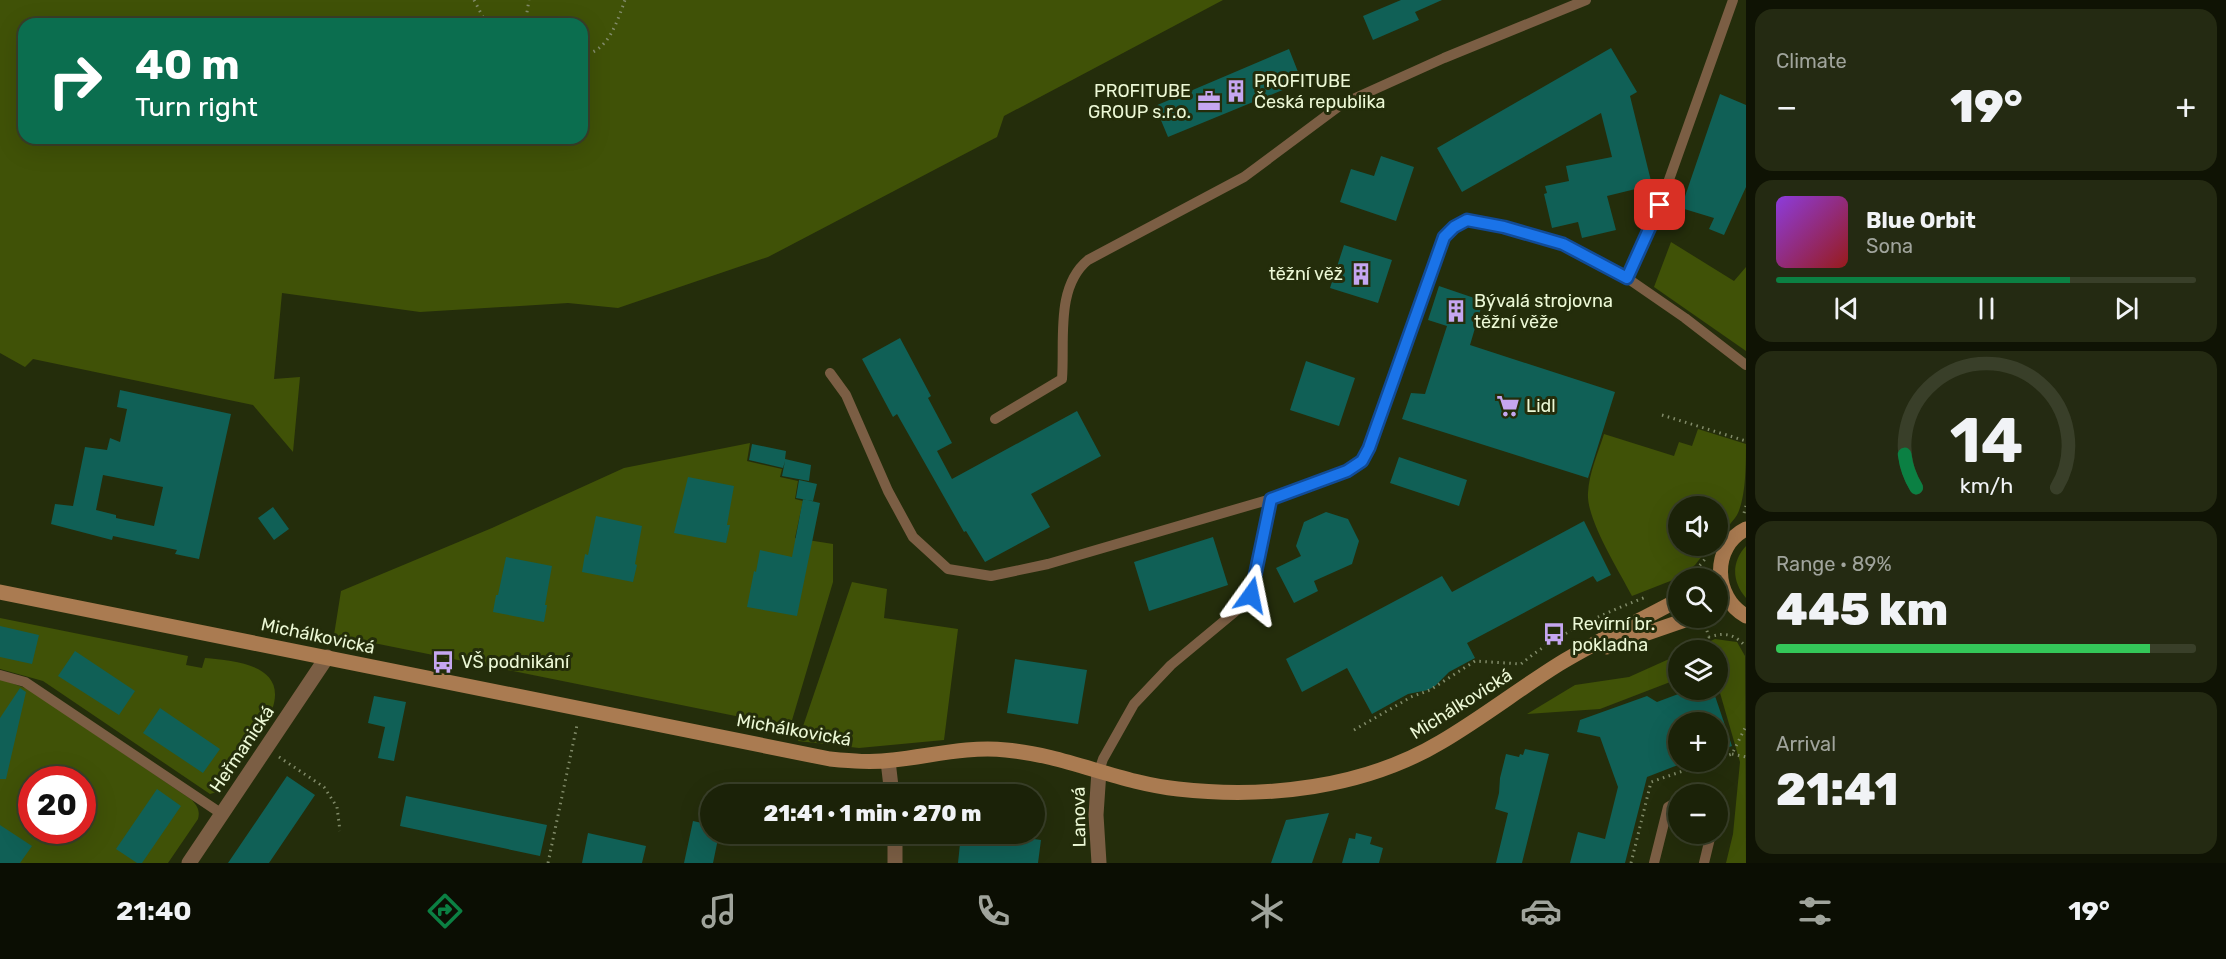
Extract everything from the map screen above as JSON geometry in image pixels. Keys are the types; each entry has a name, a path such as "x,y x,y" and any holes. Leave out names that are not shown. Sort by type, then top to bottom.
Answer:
{"street":[{"path":"1720,568 1724,552 1731,540 1746,529"},
{"name":"Michálkovická","path":"0,591 830,759 861,762 888,761 965,750 997,749 1045,757 1160,786 1204,790 1279,790 1336,782 1376,771 1426,750 1559,664 1668,605"},
{"path":"1728,598 1740,612"},
{"name":"Michálkovická","path":"1559,664 1668,626"},
{"name":"Heřmanická","path":"189,863 327,657"},
{"path":"888,761 891,784"},
{"name":"Lanová","path":"1099,771 1096,815 1100,863"},
{"path":"895,844 895,863"}],"lane":[{"path":"995,419 1062,379 1064,313 1068,289 1078,268 1088,260 1244,177 1342,104 1444,58 1586,0"},
{"path":"1627,278 1660,205 1733,0"},
{"path":"830,373 846,395 888,491 913,537 948,569 991,576 1048,564 1271,499 1332,478 1362,461 1369,448 1444,237 1454,227 1467,220 1504,227 1563,244 1627,278 1685,318 1746,365"},
{"path":"1099,771 1103,759 1134,704 1171,665 1236,611 1251,595 1271,499"},
{"path":"0,675 25,682 222,814"},
{"path":"1654,863 1668,807"},
{"path":"1704,863 1709,844"}],"path":[{"path":"474,0 485,18"},
{"path":"526,18 529,0"},
{"path":"588,54 604,44 614,29 625,0"},
{"path":"1662,415 1746,441"},
{"path":"1698,568 1707,557"},
{"path":"1354,729 1411,697 1430,690 1475,662 1521,664 1542,646 1617,608"},
{"path":"1706,628 1709,637 1720,634 1731,635 1739,639 1746,647"},
{"path":"548,863 578,724"},
{"path":"1732,754 1746,726"},
{"path":"1728,755 1746,757"},
{"path":"278,756 324,787 337,807 340,831"}],"green space":[{"path":"0,0 1223,0 1004,116 997,137 768,257 618,308 568,303 420,312 282,293 274,379 300,377 293,452 253,405 33,359 25,367 0,353"},
{"path":"1671,242 1734,281 1746,267 1746,351 1654,287"},
{"path":"1698,429 1746,444 1745,481 1740,508 1728,526 1728,496 1668,496 1668,556 1702,556 1691,568 1668,568 1668,582 1632,596 1604,545 1589,504 1590,478 1604,434 1674,456 1679,442 1692,446"},
{"path":"750,443 747,461 782,469 780,477 798,481 795,499 803,501 795,538 833,544 833,582 790,727 334,635 341,591 492,528 624,468"},
{"path":"1746,546 1746,598 1738,585 1735,572 1738,559"},
{"path":"852,582 887,589 884,618 958,629 944,740 859,748 798,741"},
{"path":"0,618 188,656 186,665 202,668 205,658 231,661 256,668 273,683 275,695 272,710 217,792 210,794 43,681 0,669"},
{"path":"1728,641 1737,642 1745,656 1746,863 1726,863 1733,834 1740,762 1728,721 1728,712 1726,712 1722,700 1728,700"},
{"path":"1668,659 1668,683 1600,709 1527,714 1575,685 1629,677"},
{"path":"0,679 28,689 192,800 198,809 198,819 168,863 0,863"}],"building":[{"path":"1401,0 1442,0 1415,12 1419,20 1373,40 1363,16"},
{"path":"1611,48 1637,92 1630,96 1652,185 1607,196 1616,230 1582,238 1578,222 1552,228 1544,194 1547,193 1545,186 1569,181 1566,166 1612,157 1601,113 1462,192 1437,148"},
{"name":"PROFITUBE Česká republika","path":"1289,49 1302,82 1168,137 1155,106"},
{"path":"1720,94 1746,105 1746,187 1724,235 1709,229 1714,218 1681,208"},
{"path":"1381,156 1414,167 1396,221 1340,202 1351,169 1374,176"},
{"name":"těžní věž","path":"1344,245 1392,260 1378,303 1330,288"},
{"name":"Lidl","path":"1439,286 1483,301 1470,345 1615,392 1588,478 1402,419 1411,393 1425,394 1447,326 1428,320"},
{"path":"900,338 931,396 928,398 952,443 937,451 952,479 1077,411 1101,456 1031,494 1050,527 985,562 966,531 964,532 897,414 893,417 862,359"},
{"path":"1306,361 1355,378 1339,426 1290,410"},
{"path":"120,390 231,414 199,559 175,554 177,550 113,536 112,540 51,524 55,504 73,506 85,447 107,450 110,438 120,442 127,409 117,407","holes":["103,475 163,487 154,526 116,518 116,515 96,510"]},
{"path":"752,444 786,451 785,459 811,465 809,481 782,476 785,461 783,468 749,460"},
{"path":"1399,457 1467,480 1459,506 1390,483"},
{"path":"688,477 734,486 726,543 674,533"},
{"path":"799,480 817,484 813,501 796,498"},
{"path":"803,499 820,503 797,616 747,607 760,550 792,557"},
{"path":"273,507 289,529 274,540 258,518"},
{"path":"1326,512 1348,519 1359,541 1352,564 1314,581 1318,591 1294,603 1276,568 1301,556 1296,546 1304,522"},
{"path":"596,516 642,526 633,582 582,572"},
{"path":"1584,521 1611,575 1597,582 1593,576 1467,643 1475,658 1449,672 1435,686 1428,690 1408,694 1372,714 1347,668 1302,692 1286,659 1442,576 1452,592"},
{"path":"1213,537 1228,585 1149,611 1134,562"},
{"path":"506,557 552,566 544,622 493,612"},
{"path":"0,626 39,635 32,664 0,657"},
{"path":"75,651 135,691 119,715 58,676"},
{"path":"1015,659 1087,670 1078,724 1007,713"},
{"path":"20,688 26,692 6,779 0,779 0,718"},
{"path":"374,696 406,702 394,761 378,758 385,727 368,723"},
{"path":"1647,696 1657,702 1668,698 1668,700 1716,700 1720,712 1668,712 1668,769 1647,777 1625,863 1570,863 1578,832 1605,839 1618,787 1600,737 1577,732 1580,720"},
{"path":"160,708 220,749 203,773 143,733"},
{"path":"1728,734 1732,746 1728,747"},
{"path":"1525,749 1549,754 1522,863 1496,863 1508,813 1495,809 1506,754 1519,757 1520,754 1523,755"},
{"path":"287,776 315,795 269,863 228,863"},
{"path":"157,789 181,806 142,863 137,863 116,849"},
{"path":"406,796 547,825 540,856 400,826"},
{"path":"1329,813 1312,863 1271,863 1286,820"},
{"path":"693,821 700,823 700,844 717,844 713,863 684,863"},
{"path":"0,825 18,837 18,844 32,846 20,863 0,863"},
{"path":"588,833 646,846 642,863 582,863"},
{"path":"1356,833 1372,837 1370,844 1383,848 1379,863 1342,863 1349,838 1355,839"},
{"path":"960,844 1040,844 1038,863 958,863"}],"place":[{"name":"PROFITUBE Česká republika","path":"1236,91"},
{"name":"PROFITUBE GROUP s.r.o.","path":"1209,101"},
{"name":"těžní věž","path":"1361,274"},
{"name":"Bývalá strojovna těžní věže","path":"1456,311"},
{"name":"Lidl","path":"1508,406"},
{"name":"Revírní br. pokladna","path":"1554,634"},
{"name":"VŠ podnikání","path":"443,662"}],"route":[{"path":"1251,595 1271,499 1332,478 1362,461 1369,448 1444,237 1454,227 1467,220 1504,227 1563,244 1627,278 1660,205"}]}
